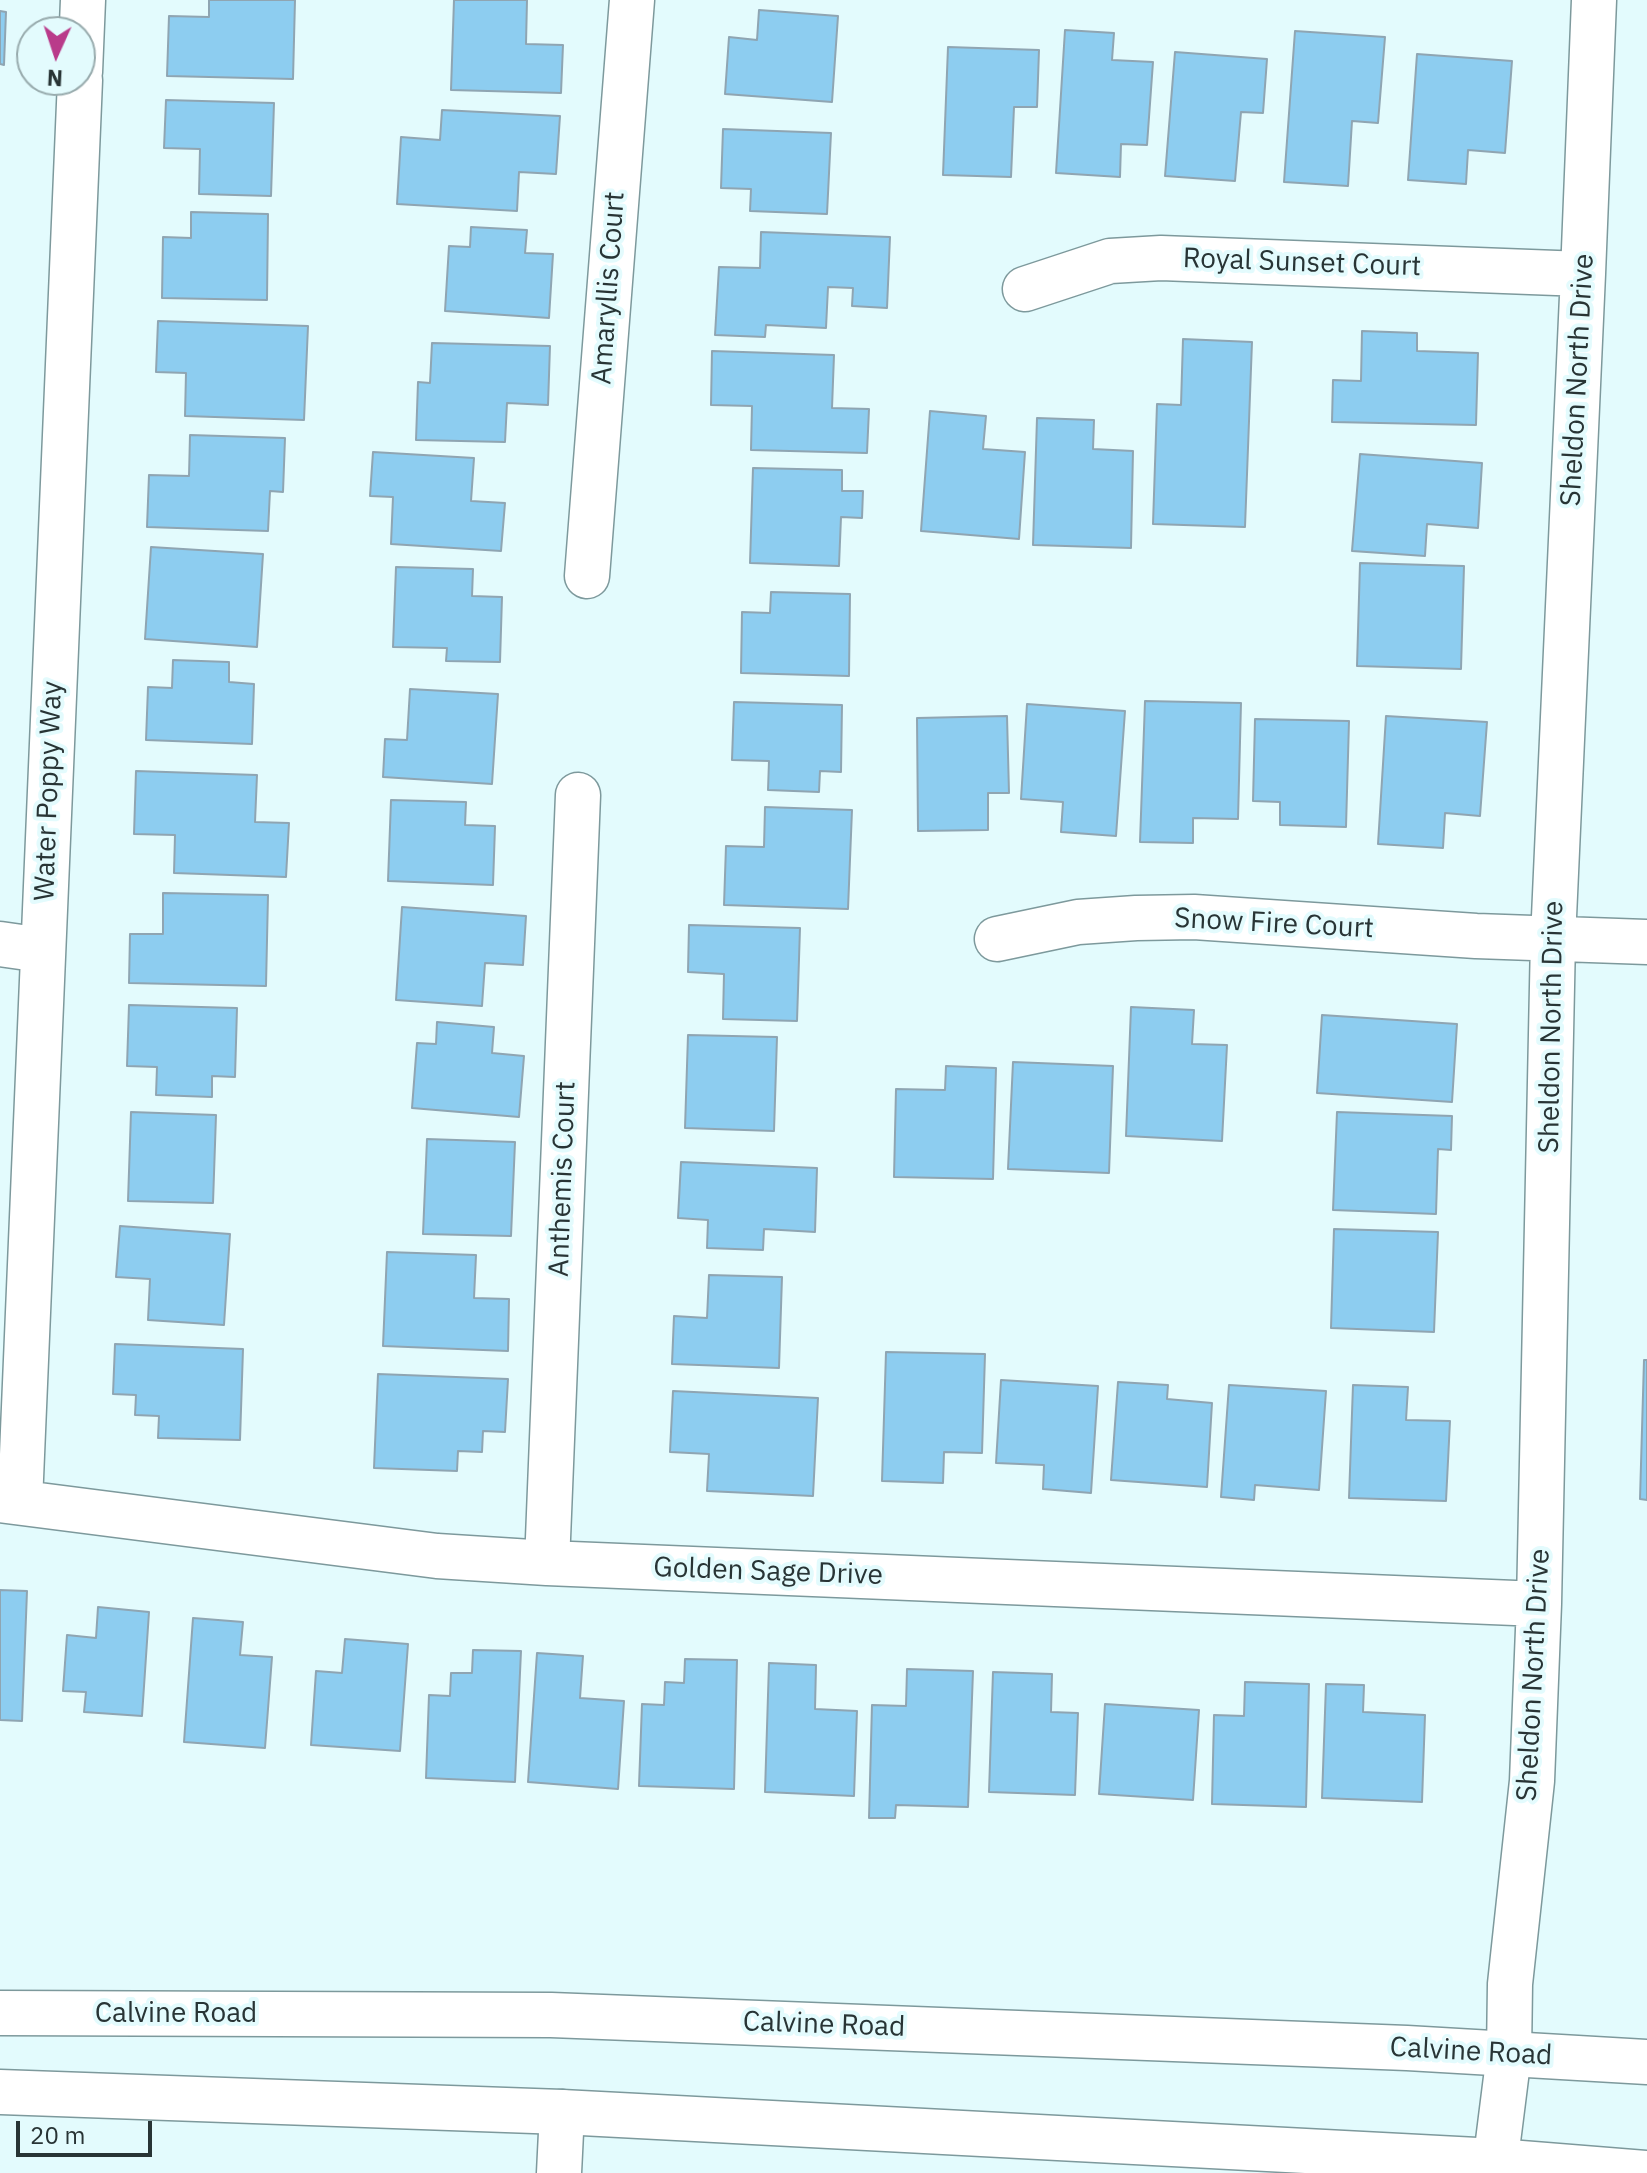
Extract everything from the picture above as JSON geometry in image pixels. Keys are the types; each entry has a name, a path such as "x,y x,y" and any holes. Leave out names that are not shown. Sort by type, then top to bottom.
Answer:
{"street":[{"name":"Amaryllis Court","path":"587,576 632,0"},
{"name":"Sheldon North Drive","path":"1495,2167 1509,2054 1510,1984 1532,1781 1539,1604 1553,939 1594,0"},
{"name":"Water Poppy Way","path":"10,1501 21,947 79,96"},
{"name":"Royal Sunset Court","path":"1025,289 1110,261 1161,258 1583,274"},
{"name":"Anthemis Court","path":"547,1563 578,795"},
{"name":"Snow Fire Court","path":"997,939 1078,922 1194,917 1647,942"},
{"name":"Golden Sage Drive","path":"10,1501 437,1556 1539,1604"},
{"name":"Calvine Road","path":"0,2013 551,2015 1647,2062"},
{"path":"0,2092 562,2112 1495,2167 1645,2173"},
{"path":"559,2173 562,2112"}],"building":[{"path":"209,0 295,0 293,79 167,76 169,16 209,17"},
{"path":"454,0 527,0 526,44 563,45 561,93 451,90"},
{"path":"759,10 838,16 832,102 725,94 729,37 757,40"},
{"path":"0,11 6,12 4,65 0,64"},
{"path":"1065,30 1114,33 1112,60 1153,62 1147,145 1121,144 1120,177 1056,173"},
{"path":"1295,31 1385,37 1378,123 1352,121 1348,186 1284,182"},
{"path":"948,47 1039,50 1037,107 1014,107 1011,177 943,175"},
{"path":"1175,52 1267,59 1263,113 1241,112 1235,181 1165,176"},
{"path":"1417,54 1512,61 1505,153 1468,150 1466,184 1408,180"},
{"path":"166,100 274,103 271,196 199,194 200,149 164,148"},
{"path":"442,110 560,116 556,174 519,172 517,211 397,204 401,137 440,140"},
{"path":"723,129 831,133 827,214 750,211 751,189 721,188"},
{"path":"191,212 268,214 267,300 162,298 163,237 191,238"},
{"path":"471,227 527,230 525,253 553,254 549,318 445,311 449,246 470,247"},
{"path":"761,232 890,237 887,308 852,306 853,288 828,287 826,328 766,325 765,337 715,335 719,267 760,268"},
{"path":"158,321 308,326 304,420 185,416 186,373 156,372"},
{"path":"1362,331 1417,333 1417,351 1478,353 1476,425 1332,422 1333,380 1361,381"},
{"path":"1183,339 1252,342 1245,527 1153,524 1157,404 1181,405"},
{"path":"432,343 550,346 548,405 507,403 505,442 416,440 418,382 430,383"},
{"path":"712,351 834,355 832,408 869,409 867,453 751,450 752,406 711,405"},
{"path":"930,411 986,416 983,449 1025,452 1019,539 921,531"},
{"path":"1037,418 1094,420 1093,449 1133,451 1131,548 1033,545"},
{"path":"190,435 285,438 283,492 270,491 268,531 147,527 149,475 189,476"},
{"path":"373,452 474,458 471,501 505,503 501,551 391,544 393,497 370,496"},
{"path":"1360,454 1482,463 1478,528 1427,524 1425,556 1352,551"},
{"path":"753,468 842,470 842,491 863,491 862,518 841,517 839,566 750,563"},
{"path":"151,547 263,554 257,647 145,639"},
{"path":"1360,563 1464,566 1461,669 1357,666"},
{"path":"396,567 473,569 472,596 502,597 500,662 446,661 447,648 393,647"},
{"path":"771,592 850,594 849,676 741,673 742,612 770,613"},
{"path":"173,660 229,662 229,682 254,684 252,744 146,740 148,687 172,688"},
{"path":"410,689 498,694 492,784 383,777 385,739 407,740"},
{"path":"1145,701 1241,703 1238,819 1193,818 1193,843 1140,842"},
{"path":"734,702 842,705 841,772 820,771 819,792 768,790 769,761 732,760"},
{"path":"1027,704 1125,711 1116,836 1061,832 1063,802 1021,799"},
{"path":"1007,716 1009,793 988,793 988,830 918,831 917,718"},
{"path":"1386,716 1487,722 1480,816 1445,813 1443,848 1378,844"},
{"path":"1255,719 1349,721 1346,827 1280,825 1280,802 1253,801"},
{"path":"136,771 257,775 255,822 289,823 286,877 174,873 175,835 134,834"},
{"path":"391,800 466,802 465,825 495,826 493,885 388,881"},
{"path":"765,807 852,810 848,909 724,905 726,846 764,847"},
{"path":"163,893 268,895 266,986 129,983 130,934 163,934"},
{"path":"402,907 526,916 523,965 485,963 482,1006 396,1000"},
{"path":"689,925 800,928 797,1021 723,1019 724,974 688,972"},
{"path":"129,1005 237,1008 235,1077 212,1076 212,1097 156,1095 157,1067 127,1066"},
{"path":"1131,1007 1194,1010 1192,1044 1227,1045 1222,1141 1126,1136"},
{"path":"1322,1015 1457,1024 1452,1102 1317,1093"},
{"path":"437,1022 494,1027 492,1053 524,1056 519,1117 412,1108 417,1043 436,1044"},
{"path":"688,1035 777,1037 774,1131 685,1128"},
{"path":"1013,1062 1113,1066 1109,1173 1008,1169"},
{"path":"946,1066 996,1068 993,1179 894,1177 896,1089 945,1090"},
{"path":"131,1112 216,1115 213,1203 128,1201"},
{"path":"1337,1112 1452,1116 1451,1150 1438,1149 1436,1214 1333,1210"},
{"path":"427,1139 515,1142 511,1236 423,1234"},
{"path":"681,1162 817,1168 815,1232 764,1229 763,1250 707,1248 708,1220 678,1218"},
{"path":"120,1226 230,1234 224,1325 148,1320 150,1279 116,1277"},
{"path":"1334,1229 1438,1232 1434,1332 1331,1328"},
{"path":"387,1252 476,1255 474,1298 509,1299 508,1351 383,1346"},
{"path":"709,1275 782,1277 779,1368 672,1364 674,1316 707,1318"},
{"path":"115,1344 243,1349 240,1440 158,1438 159,1416 135,1415 136,1395 113,1394"},
{"path":"886,1352 985,1354 982,1453 944,1452 943,1483 882,1481"},
{"path":"1644,1360 1647,1360 1647,1500 1640,1499"},
{"path":"378,1374 508,1379 505,1432 483,1431 482,1452 458,1451 457,1471 374,1468"},
{"path":"1001,1380 1098,1386 1091,1493 1043,1489 1044,1465 996,1463"},
{"path":"1118,1382 1168,1385 1167,1399 1212,1403 1207,1487 1111,1480"},
{"path":"1229,1385 1326,1391 1319,1490 1255,1485 1254,1500 1221,1497"},
{"path":"1353,1385 1408,1387 1406,1420 1450,1421 1446,1501 1349,1498"},
{"path":"673,1391 818,1398 813,1496 707,1491 709,1454 670,1452"},
{"path":"0,1590 27,1591 22,1721 0,1720"},
{"path":"98,1607 149,1612 142,1716 84,1712 86,1692 63,1691 67,1635 96,1638"},
{"path":"193,1618 243,1622 240,1655 272,1657 265,1748 184,1742"},
{"path":"345,1639 408,1644 400,1751 311,1745 316,1671 342,1673"},
{"path":"473,1650 521,1651 515,1782 426,1778 429,1695 450,1696 451,1673 472,1673"},
{"path":"537,1653 583,1656 580,1698 624,1701 618,1789 528,1782"},
{"path":"685,1659 737,1660 734,1789 639,1786 642,1704 664,1705 665,1682 684,1683"},
{"path":"769,1663 816,1665 815,1709 857,1711 854,1796 765,1792"},
{"path":"907,1669 973,1671 968,1807 896,1805 895,1818 869,1818 872,1705 906,1706"},
{"path":"993,1672 1052,1674 1051,1712 1078,1713 1075,1795 989,1792"},
{"path":"1245,1682 1309,1684 1306,1807 1212,1804 1214,1715 1244,1716"},
{"path":"1326,1684 1364,1685 1363,1712 1425,1715 1422,1802 1322,1798"},
{"path":"1105,1704 1199,1710 1193,1800 1099,1794"}]}
